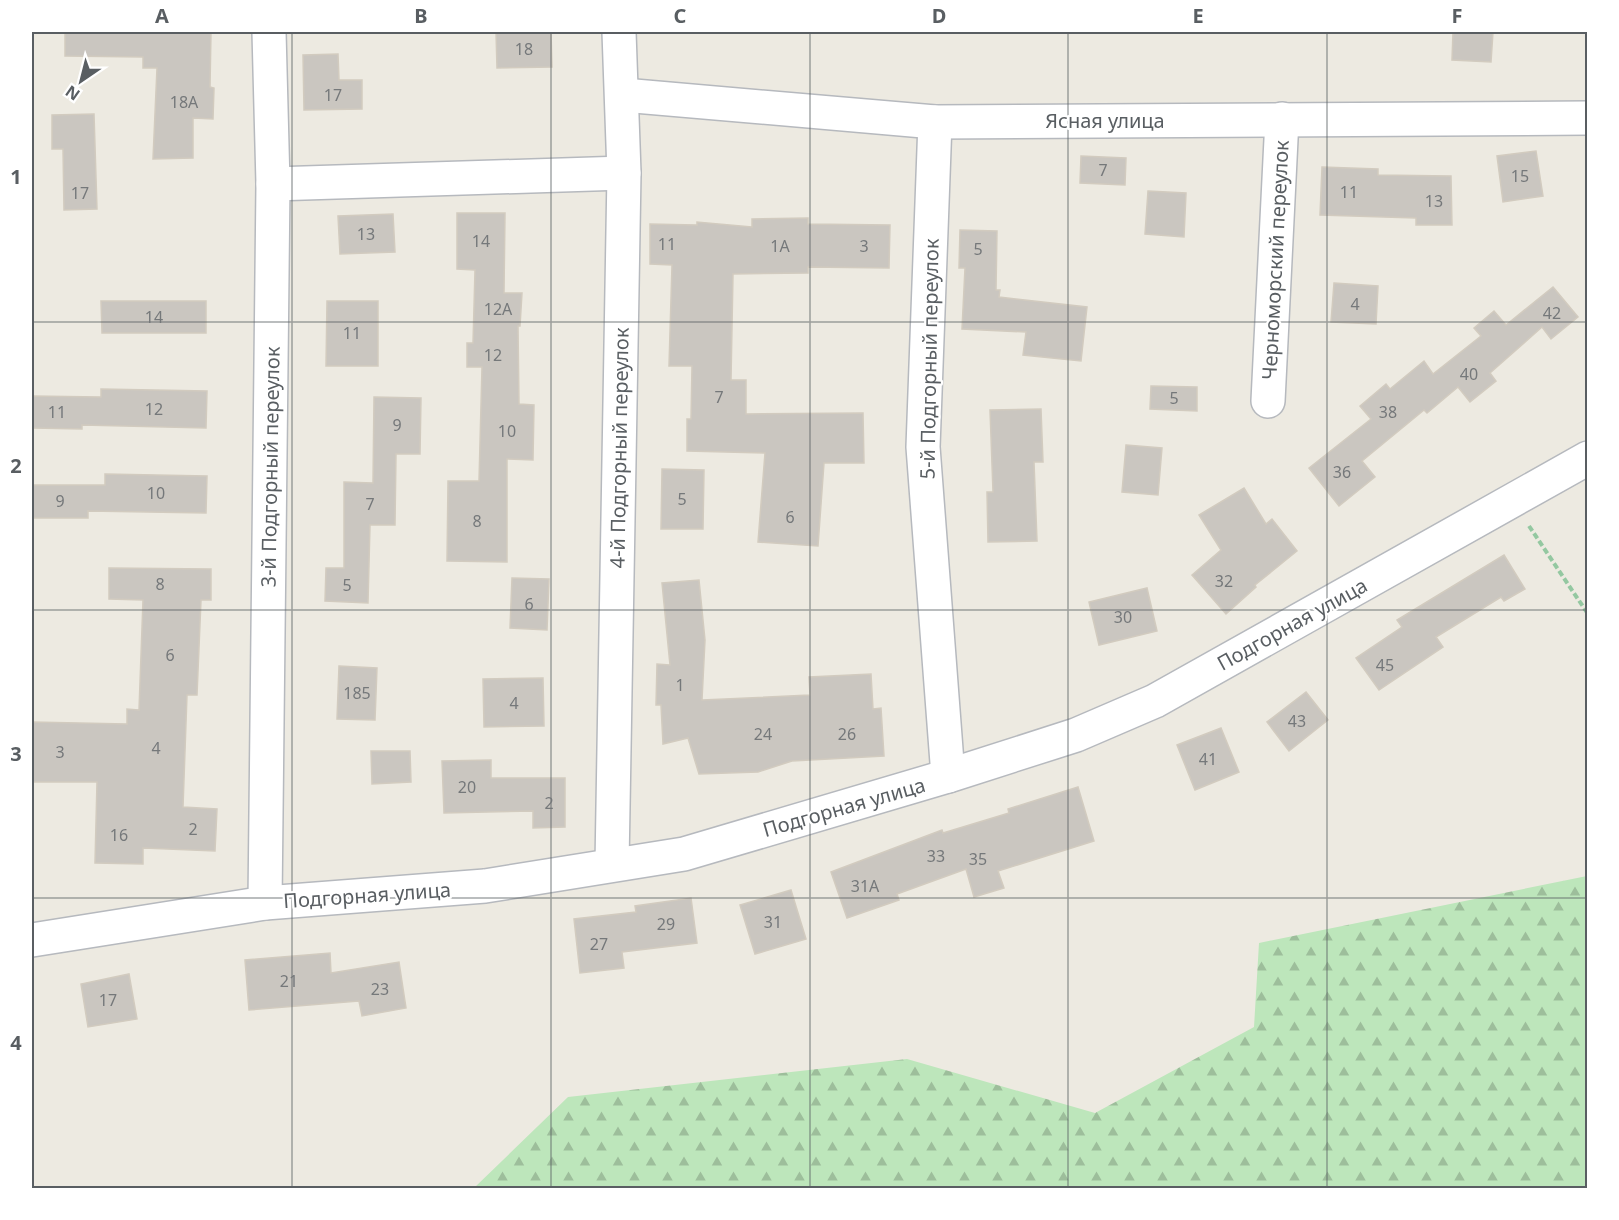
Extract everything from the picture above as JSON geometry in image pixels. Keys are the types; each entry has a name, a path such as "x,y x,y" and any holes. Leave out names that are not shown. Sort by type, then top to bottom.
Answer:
{"street":[{"name":"3-й Подгорный переулок","path":"265,903 273,184 269,32"},
{"name":"4-й Подгорный переулок","path":"612,864 624,173 619,32"},
{"name":"Ясная улица","path":"623,95 934,122 1587,117"},
{"name":"Черноморский переулок","path":"1268,401 1282,119"},
{"name":"5-й Подгорный переулок","path":"934,122 923,447 948,776"},
{"path":"273,184 624,173"},
{"name":"Подгорная улица","path":"32,940 265,903 485,886 684,854 948,776 1076,735 1155,701 1587,458"}],"path":[{"path":"1512,500 1587,614"}],"green space":[{"path":"1587,876 1587,1188 469,1188 475,1187 568,1097 907,1059 1095,1113 1254,1027 1259,943"}],"building":[{"path":"65,32 211,32 210,87 214,88 213,119 193,118 193,158 153,159 157,68 143,68 143,57 65,56"},
{"path":"496,32 551,32 552,67 497,68"},
{"path":"1453,32 1493,32 1491,62 1452,60"},
{"path":"338,54 339,80 362,80 362,109 304,110 303,55"},
{"path":"94,114 97,209 64,210 63,149 52,149 52,115"},
{"path":"1536,151 1543,196 1503,202 1497,156"},
{"path":"1081,156 1126,158 1125,185 1080,183"},
{"path":"1322,167 1378,169 1378,175 1451,176 1452,225 1416,225 1416,218 1320,215"},
{"path":"1148,191 1186,193 1184,237 1145,234"},
{"path":"457,213 505,213 504,293 522,293 520,326 518,326 519,404 534,405 533,460 507,459 507,562 447,561 448,481 479,481 482,367 467,367 467,343 473,343 475,270 457,269"},
{"path":"393,214 395,252 340,254 338,216"},
{"path":"808,218 808,224 890,225 889,268 808,267 808,273 733,274 731,380 746,380 746,414 863,413 864,463 824,463 818,546 758,542 765,453 687,451 687,419 691,419 692,366 669,366 672,265 650,264 650,224 697,225 697,222 752,227 752,219"},
{"path":"960,230 997,231 996,290 1000,290 999,297 1087,307 1081,361 1023,355 1026,332 962,329 965,268 959,268"},
{"path":"1334,283 1378,286 1376,324 1331,322"},
{"path":"1553,287 1578,317 1551,339 1542,327 1490,373 1496,381 1470,402 1458,387 1427,413 1424,410 1362,461 1375,477 1339,506 1309,468 1371,419 1360,406 1386,384 1390,389 1424,361 1433,374 1481,336 1474,328 1494,311 1506,325"},
{"path":"101,301 206,301 206,333 102,333"},
{"path":"327,301 378,301 378,366 326,366"},
{"path":"1151,386 1197,387 1197,411 1150,409"},
{"path":"101,389 207,391 206,428 82,425 82,429 32,428 32,396 101,397"},
{"path":"374,397 421,398 420,454 396,454 395,525 370,525 368,603 325,601 326,568 344,568 344,482 373,483"},
{"path":"1041,409 1043,462 1034,462 1037,541 988,542 987,492 993,492 990,410"},
{"path":"1126,445 1162,448 1158,495 1122,492"},
{"path":"662,469 704,470 703,529 661,529"},
{"path":"105,474 207,476 206,513 88,511 88,518 32,518 32,485 105,485"},
{"path":"1244,488 1266,524 1272,519 1297,551 1255,585 1256,587 1226,614 1192,575 1221,550 1199,515"},
{"path":"1504,555 1525,589 1504,601 1501,597 1436,637 1443,647 1379,690 1356,658 1402,627 1397,620"},
{"path":"109,568 211,569 211,600 201,600 197,695 187,695 183,807 217,809 215,851 143,848 143,864 95,863 97,782 32,782 32,722 127,724 127,709 139,710 143,600 109,599"},
{"path":"512,578 549,579 547,630 510,628"},
{"path":"699,580 705,640 702,700 810,695 809,677 871,674 873,709 881,708 884,756 792,761 758,772 699,774 688,738 663,744 661,705 656,705 657,664 670,665 662,583"},
{"path":"1147,588 1157,631 1099,645 1089,602"},
{"path":"339,666 377,668 375,720 337,719"},
{"path":"543,678 544,726 484,727 483,679"},
{"path":"1306,692 1328,720 1289,751 1267,722"},
{"path":"1221,728 1239,772 1195,790 1177,745"},
{"path":"371,751 410,751 411,782 372,784"},
{"path":"491,760 491,778 565,778 565,827 533,828 533,811 444,813 442,761"},
{"path":"1078,787 1094,841 998,871 1004,888 974,897 966,869 897,894 899,900 847,918 831,872 942,830 943,833 1009,813 1008,809"},
{"path":"791,890 806,939 755,954 740,905"},
{"path":"691,898 697,943 622,952 624,968 580,973 574,919 636,912 635,906"},
{"path":"330,953 331,973 399,962 406,1008 362,1016 359,1001 249,1010 245,960"},
{"path":"129,974 137,1019 88,1027 81,984"}]}
